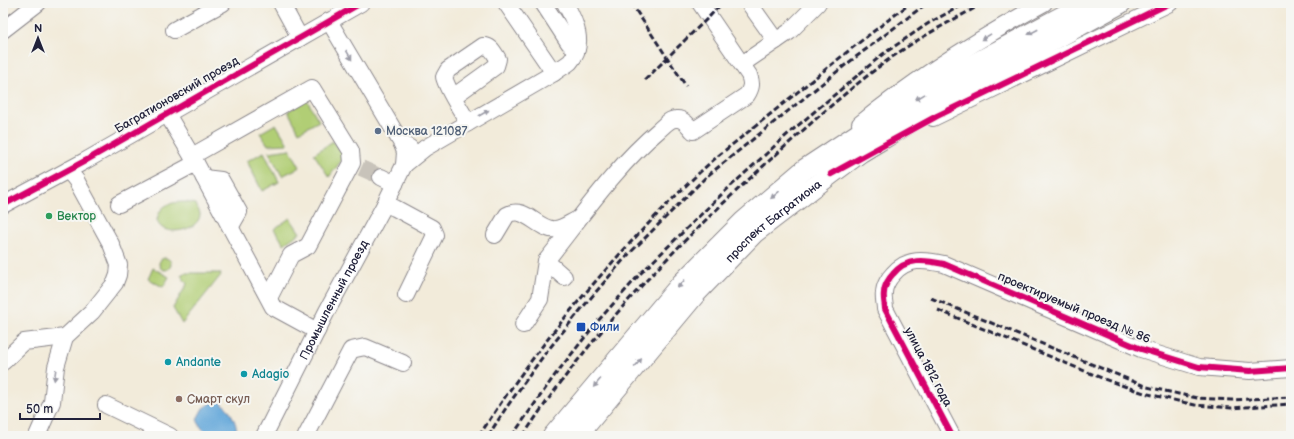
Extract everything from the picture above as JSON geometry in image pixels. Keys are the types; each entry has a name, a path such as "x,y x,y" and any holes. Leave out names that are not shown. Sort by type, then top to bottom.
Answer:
{"main road":[{"name":"проспект Багратиона","path":"577,436 697,292 754,233 861,152 980,80 1071,21 1087,3"},
{"name":"проспект Багратиона","path":"553,436 682,283 744,221 805,169 861,132 972,66 1071,21 1121,3"}],"street":[{"path":"3,30 38,3"},
{"path":"174,30 223,3"},
{"path":"281,3 300,38"},
{"name":"Багратионовский проезд","path":"3,205 68,170 361,3"},
{"path":"506,3 554,73"},
{"path":"543,3 569,43 577,49 578,42 576,24 565,3"},
{"path":"523,324 540,299 546,261 618,170 671,120 678,118 683,120 693,131 747,95 751,89 752,83 746,69 700,3"},
{"path":"749,3 776,41"},
{"path":"746,69 776,41 789,32 818,3"},
{"path":"805,169 879,109 941,65 1044,3"},
{"path":"831,174 937,116 1170,3"},
{"name":"Промышленный проезд","path":"329,21 402,144 405,152 404,165"},
{"name":"Промышленный проезд","path":"264,436 317,331 385,204 388,181 404,165 425,148 554,73 570,62 577,49"},
{"path":"119,204 312,88 351,151 356,165 308,246 291,255 269,298"},
{"path":"453,97 468,123"},
{"path":"167,114 194,159 273,307 317,331"},
{"path":"402,144 415,149 425,148"},
{"path":"37,436 52,402 56,368 65,337 92,312 115,283 118,275 119,265 111,244 76,180 68,170"},
{"path":"385,204 432,228 435,236 406,295"},
{"path":"495,235 507,214 511,212 518,212 549,229 555,230 581,217"},
{"name":"проектируемый проезд № 86","path":"886,309 884,292 889,278 898,267 909,262 926,260 944,264 1141,349 1199,367 1250,371 1291,368"},
{"path":"546,261 564,277"},
{"name":"улица 1812 года","path":"886,309 952,436"},
{"path":"3,362 24,342 65,337"},
{"path":"306,436 351,350 365,347 403,363"},
{"path":"106,405 170,436"}],"green space":[{"path":"307,100 319,121 299,132 288,111"},
{"path":"276,124 288,144 268,145 260,133"},
{"path":"333,141 345,156 329,177 314,154"},
{"path":"290,149 300,167 282,176 269,152"},
{"path":"264,152 279,182 262,191 247,161"},
{"path":"186,202 196,204 200,213 199,219 195,224 184,230 170,231 164,229 158,224 158,215 164,207 171,203"},
{"path":"290,218 300,233 284,244 274,229"},
{"path":"165,258 169,260 171,264 169,268 165,270 161,268 159,264 161,260"},
{"path":"153,268 169,277 163,287 148,279"},
{"path":"184,273 220,273 221,275 182,324 173,308 187,284 181,275"}],"water":[{"path":"216,400 224,405 232,415 236,426 236,436 213,435 204,430 200,425 197,419 203,408"}],"tunnel":[{"path":"361,168 381,177"}],"railway":[{"path":"631,3 686,86"},
{"path":"645,80 722,3"},
{"path":"479,436 503,400 554,331 609,266 668,203 724,151 911,3"},
{"path":"488,436 544,355 583,307 625,258 706,177 844,66 927,3"},
{"path":"512,436 555,375 597,322 641,273 722,194 789,133 883,54 929,23 966,3"},
{"path":"523,436 548,399 603,329 662,264 725,201 854,86 888,60 911,44 984,3"},
{"path":"931,298 1147,387 1197,398 1231,400 1291,397"},
{"path":"938,310 1104,379 1144,393 1195,405 1231,408 1291,404"}],"cycle path":[{"path":"3,205 85,161 361,3"},
{"path":"831,174 937,116 1170,3"},
{"path":"952,436 885,309 884,295 887,282 898,269 910,262 930,261 944,264 1141,349 1199,367 1250,371 1291,368"}],"place":[{"name":"Москва 121087","path":"378,131"},
{"name":"Вектор","path":"49,216"},
{"name":"Фили","path":"581,327"},
{"name":"Andante","path":"168,362"},
{"name":"Adagio","path":"244,374"},
{"name":"Смарт скул","path":"179,399"}]}
